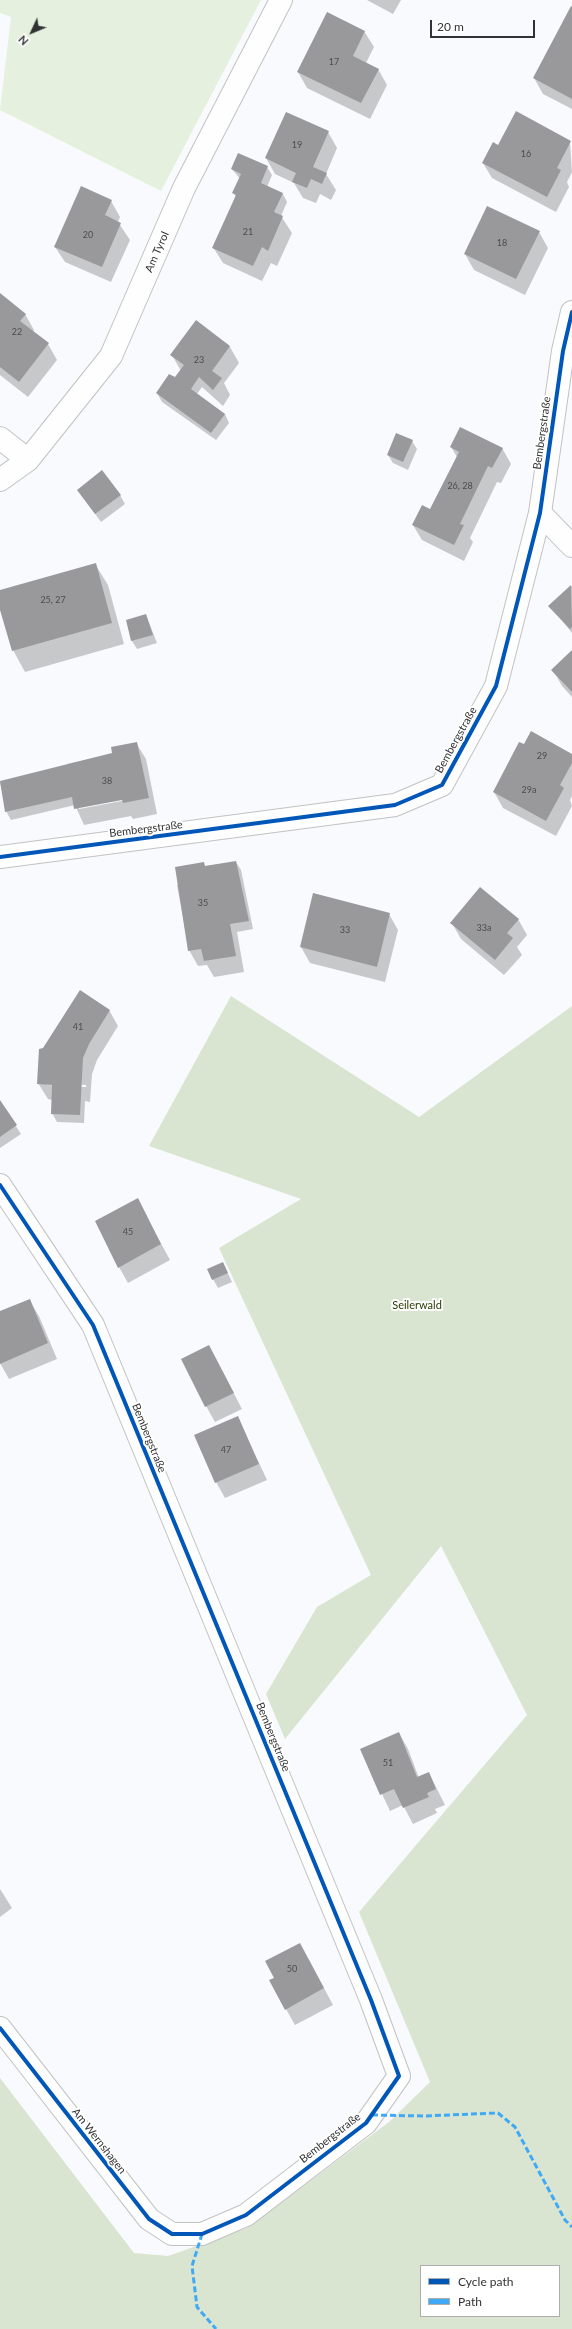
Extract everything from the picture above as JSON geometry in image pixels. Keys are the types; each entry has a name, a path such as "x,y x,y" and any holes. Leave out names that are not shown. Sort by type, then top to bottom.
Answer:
{"street":[{"name":"Am Tyrol","path":"0,480 28,460 111,356 184,188 281,0"},
{"name":"Bembergstraße","path":"0,857 395,805 442,785 496,686 540,513 563,351 572,312"},
{"path":"0,438 28,460"},
{"path":"540,513 572,546"},
{"name":"Bembergstraße","path":"0,1185 93,1325 368,1992 399,2076 366,2123 246,2215 202,2234"},
{"name":"Am Wernshagen","path":"0,2028 149,2219 172,2234 202,2234"}],"green space":[{"path":"0,0 261,0 161,191 0,110 11,17 0,13"},
{"name":"Seilerwald","path":"231,996 419,1117 572,1006 572,2329 0,2329 0,2078 134,2253 168,2256 247,2228 389,2122 430,2082 359,1912 527,1715 441,1546 285,1739 266,1694 317,1607 371,1575 219,1248 301,1199 149,1146"}],"building":[{"path":"571,6 572,7 572,99 533,78"},
{"path":"327,12 365,31 353,56 379,69 361,103 297,72"},
{"path":"516,111 571,141 557,168 561,170 547,197 482,163 493,142 498,145"},
{"path":"286,112 329,131 313,167 327,173 322,184 311,179 307,188 292,182 296,173 265,158"},
{"path":"238,153 268,166 261,183 283,193 274,212 283,216 268,251 262,247 253,266 212,248 236,195 232,193 241,174 231,169"},
{"path":"81,186 112,200 105,215 121,223 102,267 54,247"},
{"path":"487,206 540,231 516,279 464,254"},
{"path":"0,293 26,314 20,321 49,343 19,382 0,367"},
{"path":"196,320 230,346 212,371 222,378 213,390 199,377 191,389 225,414 211,433 156,393 169,374 175,377 184,365 170,355"},
{"path":"460,427 503,448 492,468 488,466 460,524 464,525 454,545 412,525 422,505 430,509 459,452 450,447"},
{"path":"396,433 413,440 403,462 387,455"},
{"path":"102,470 121,495 95,514 77,490"},
{"path":"96,563 112,623 12,651 0,610 0,590"},
{"path":"571,585 572,627 570,629 548,606"},
{"path":"146,614 153,635 131,641 126,620"},
{"path":"572,650 572,692 551,670"},
{"path":"531,731 572,754 572,763 560,785 564,788 546,821 493,792 519,742 524,744"},
{"path":"137,742 149,798 123,803 122,800 74,809 72,797 5,812 0,781 112,753 111,747"},
{"path":"236,861 249,921 230,924 236,956 204,961 201,949 188,951 175,867 204,862 205,866"},
{"path":"480,887 519,919 507,933 513,938 495,960 450,923"},
{"path":"313,893 390,913 377,967 300,947"},
{"path":"80,990 110,1010 89,1044 83,1058 80,1115 51,1114 52,1085 37,1084 39,1049 43,1048"},
{"path":"0,1100 17,1125 0,1137"},
{"path":"138,1198 161,1244 118,1268 95,1221"},
{"path":"223,1262 228,1273 212,1280 207,1269"},
{"path":"30,1299 48,1343 0,1364 0,1311"},
{"path":"209,1345 234,1393 205,1407 181,1359"},
{"path":"238,1416 259,1464 215,1483 194,1435"},
{"path":"399,1732 417,1777 429,1772 436,1789 427,1793 429,1797 403,1808 394,1789 380,1795 360,1749"},
{"path":"300,1943 324,1988 285,2010 269,1980 274,1978 265,1961"}],"marked path":[{"path":"372,2115 424,2116 498,2113 515,2127 565,2220 572,2227"},
{"path":"202,2234 192,2266 197,2307 216,2329"}],"cycle path":[{"path":"0,857 395,805 442,785 496,686 540,513 563,351 572,312"},
{"path":"0,1185 93,1325 371,2000 399,2076 366,2123 246,2215 202,2234 172,2234 149,2219 0,2028"}]}
